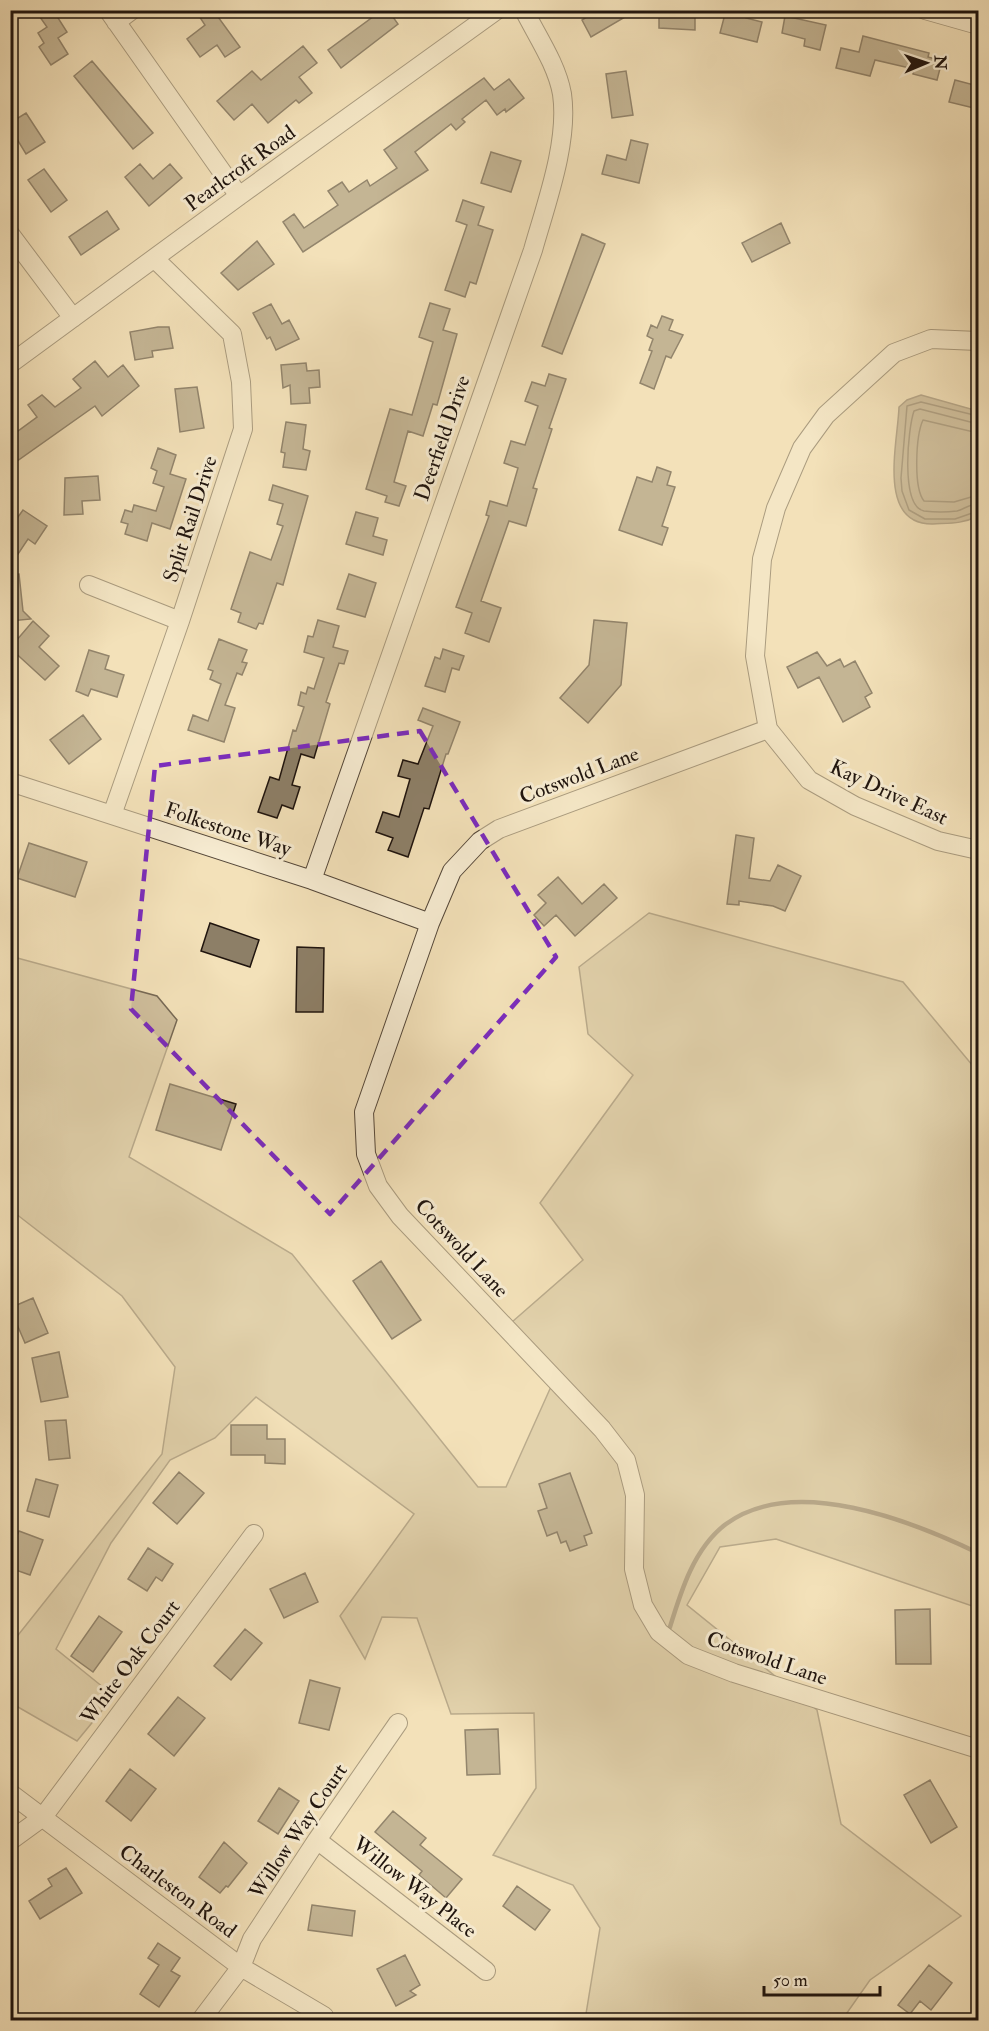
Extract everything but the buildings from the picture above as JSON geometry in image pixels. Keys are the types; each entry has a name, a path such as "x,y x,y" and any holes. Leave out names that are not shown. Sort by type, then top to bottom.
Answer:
{"street":[{"path":"132,10 112,16 239,196"},
{"name":"Pearlcroft Road","path":"10,364 497,10"},
{"name":"Deerfield Drive","path":"312,880 533,250 555,172 562,118 562,93 554,69 524,10"},
{"path":"925,10 978,25"},
{"path":"10,234 73,318"},
{"name":"Split Rail Drive","path":"112,815 180,621 243,429 242,382 232,334 155,260"},
{"path":"768,729 756,656 762,559 776,508 801,448 826,415 894,353 931,339 978,341"},
{"path":"89,585 180,621"},
{"name":"Kay Drive East","path":"768,729 809,780 855,806 938,841 978,850"},
{"name":"Cotswold Lane","path":"768,729 499,829 480,841 452,871 430,923 364,1112 366,1154 378,1186 400,1216 602,1429 626,1460 635,1495 634,1569 644,1605 659,1632 688,1654 734,1673 978,1749"},
{"name":"Folkestone Way","path":"10,782 312,880 430,923"},
{"name":"White Oak Court","path":"10,1841 43,1816 254,1534"},
{"name":"Willow Way Court","path":"201,2020 242,1967 252,1939 317,1839 398,1723"},
{"name":"Charleston Road","path":"10,1793 242,1967 324,2016"},
{"name":"Willow Way Place","path":"317,1839 486,1971"}],"highlighted area":[{"path":"420,731 556,957 330,1214 131,1009 155,766"}],"shaded area":[{"path":"649,913 903,982 978,1072 978,1608 776,1539 720,1547 687,1605 817,1710 841,1824 961,1916 870,1980 842,2020 585,2020 600,1928 573,1885 493,1855 536,1788 534,1713 451,1714 417,1618 382,1617 365,1659 340,1616 414,1514 256,1397 215,1438 170,1460 111,1543 56,1649 114,1696 77,1741 11,1703 11,1644 162,1454 175,1367 122,1296 11,1210 10,956 157,996 177,1020 129,1157 292,1254 478,1487 506,1487 558,1371 512,1322 583,1260 540,1203 633,1075 588,1034 579,967"}],"water":[{"path":"921,395 978,411 978,516 972,519 956,523 933,524 915,521 904,511 897,497 894,460 899,407 907,400"}],"waterway":[{"path":"670,1627 684,1585 705,1545 726,1524 754,1510 785,1503 818,1503 853,1508 920,1528 978,1553"}]}
